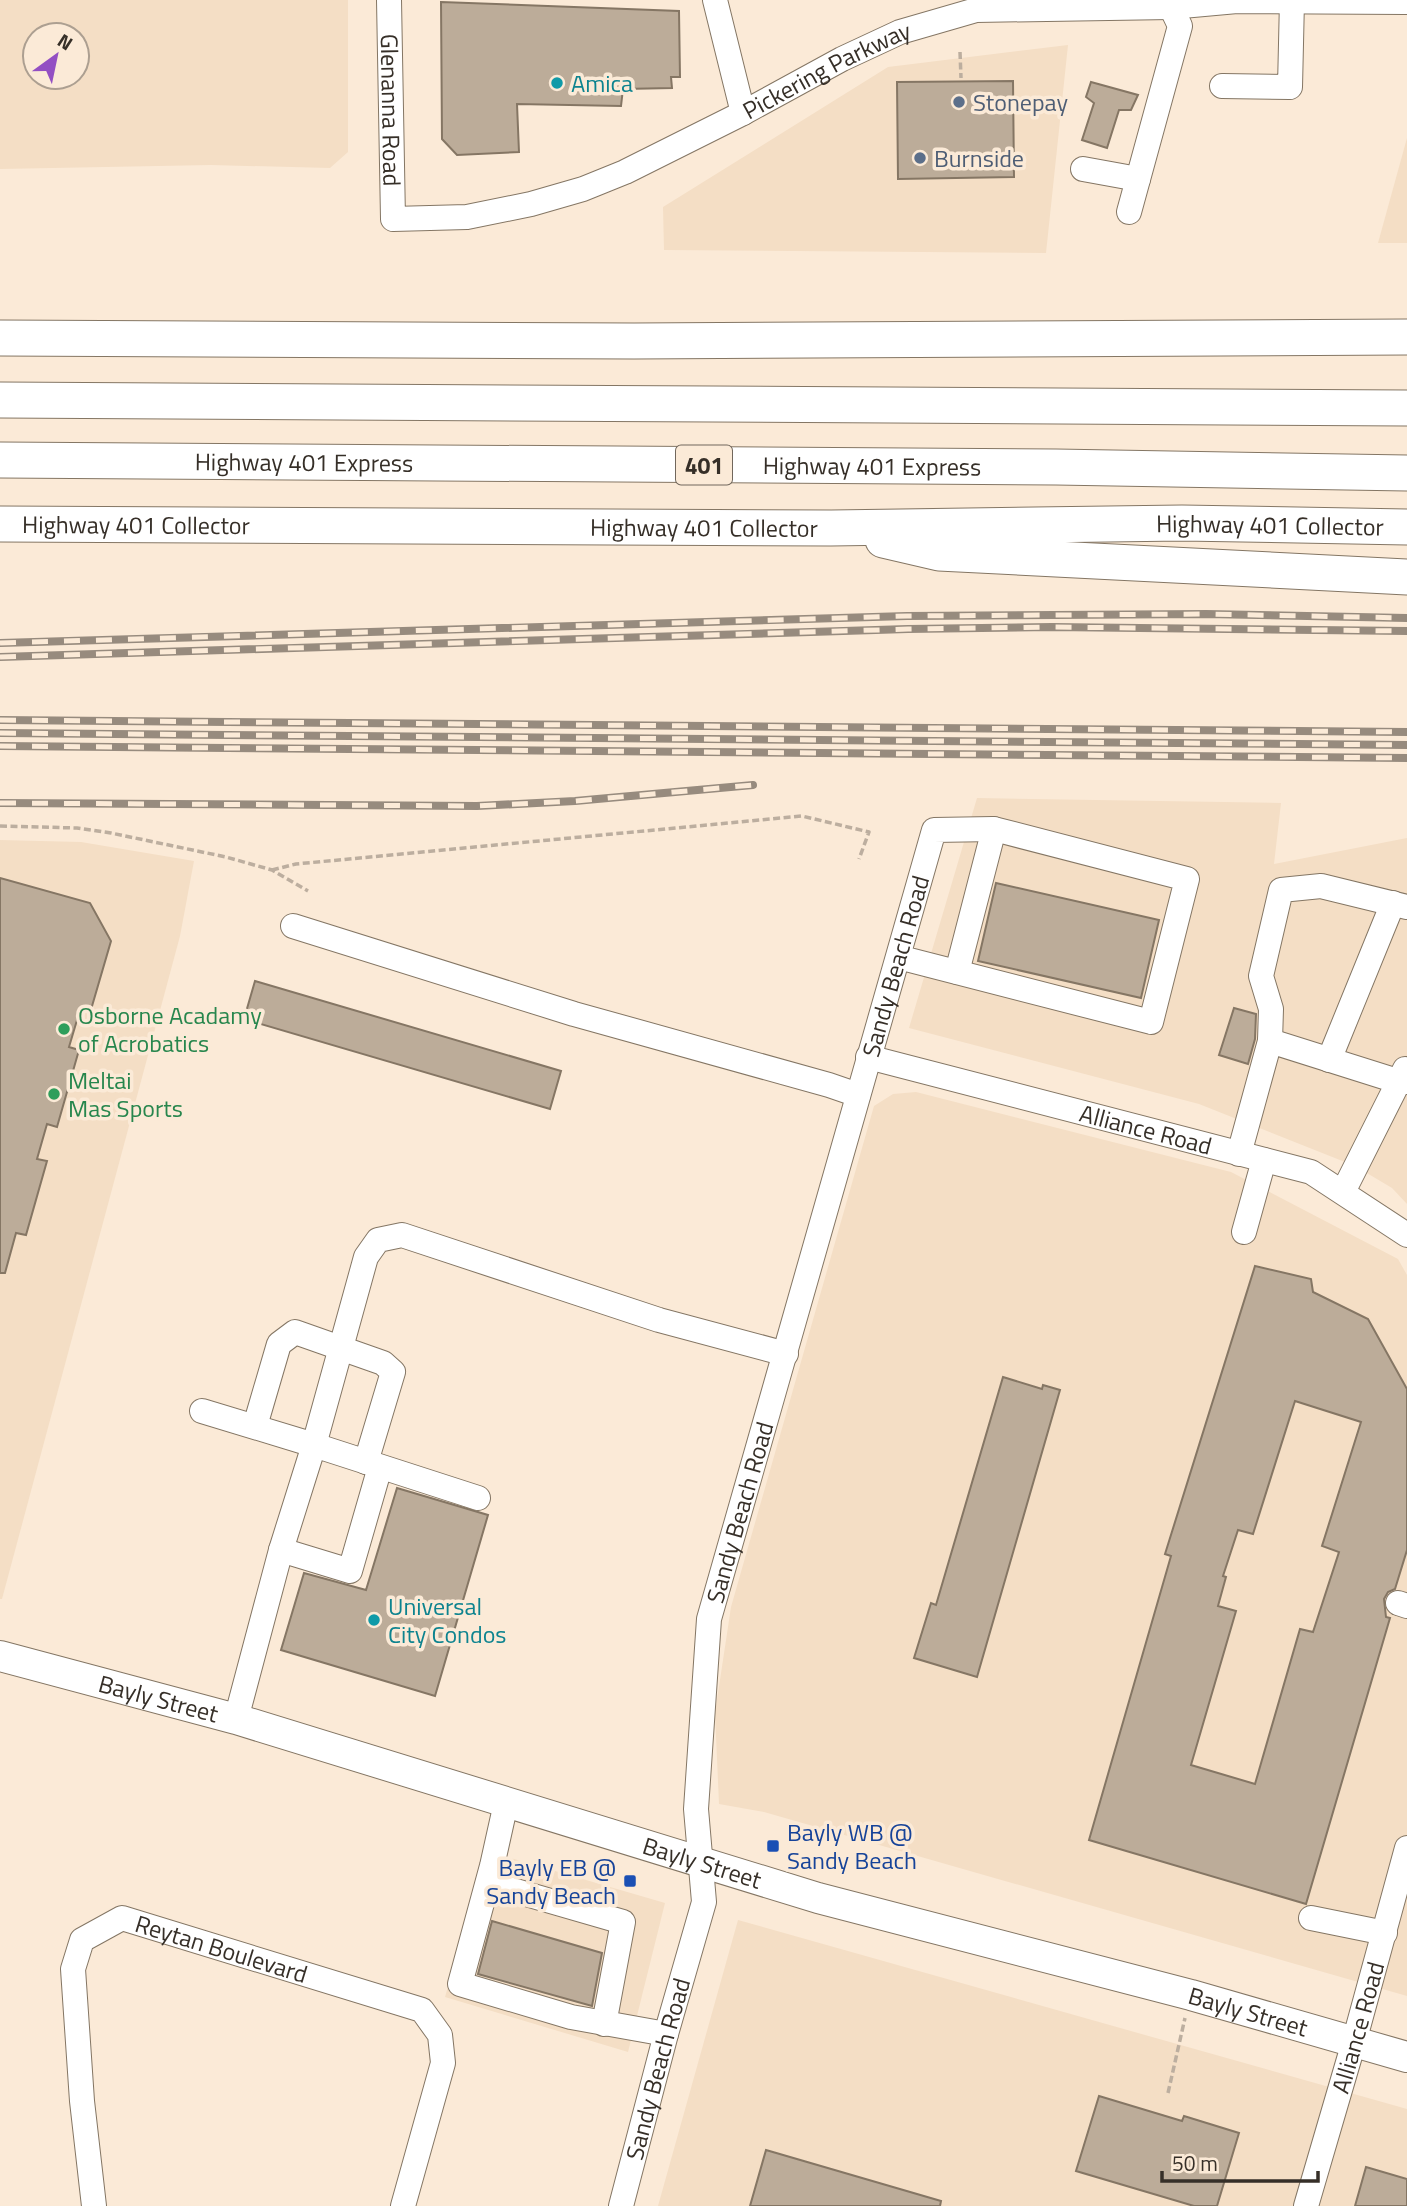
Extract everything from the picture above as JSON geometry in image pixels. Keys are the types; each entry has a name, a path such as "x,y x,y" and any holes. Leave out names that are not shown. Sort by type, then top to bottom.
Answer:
{"highway":[{"path":"0,338 634,341 1407,337"},
{"path":"0,400 1407,408"},
{"name":"Highway 401 Express","path":"0,460 1056,467 1407,473"},
{"name":"Highway 401 Collector","path":"0,524 831,528 1182,523 1407,527"},
{"path":"831,528 939,553 1407,577"}],"main road":[{"name":"Bayly Street","path":"0,1656 236,1719 818,1898 1191,1996 1407,2057"}],"street":[{"name":"Glenanna Road","path":"389,0 393,219"},
{"path":"715,0 743,113"},
{"path":"1222,86 1290,88 1292,0"},
{"name":"Pickering Parkway","path":"393,219 467,217 531,204 583,189 625,172 743,113 822,69 900,32 976,10 1237,1 1407,2"},
{"path":"1129,212 1180,26 1172,3"},
{"path":"1083,169 1138,179"},
{"name":"Sandy Beach Road","path":"621,2206 704,1902 696,1809 709,1619 934,830 994,830"},
{"path":"898,957 1151,1022 1187,879 994,830 957,972"},
{"path":"1239,1154 1270,1041 1271,1010 1261,976 1281,890 1321,886 1400,905 1329,1059"},
{"path":"293,926 574,1014 829,1085 858,1096"},
{"path":"1270,1041 1329,1059 1404,1076 1343,1192"},
{"name":"Alliance Road","path":"868,1057 1311,1172 1407,1235"},
{"path":"1244,1232 1265,1160"},
{"path":"236,1719 281,1550 314,1445 366,1257 378,1240 402,1235 659,1320 786,1353"},
{"path":"255,1409 279,1343 295,1332 383,1363 393,1372 350,1570 281,1550"},
{"path":"202,1411 255,1409 314,1445 478,1497"},
{"path":"506,1802 488,1883 460,1984 571,2017 666,2034"},
{"name":"Alliance Road","path":"1306,2206 1385,1933 1401,1890 1407,1848"},
{"path":"488,1883 623,1922 604,2024"},
{"name":"Reytan Boulevard","path":"94,2206 82,2101 73,1969 82,1940 122,1918 422,2010 440,2035 443,2063 403,2206"},
{"path":"1311,1918 1385,1933"}],"path":[{"path":"960,52 961,78"},
{"path":"272,870 309,863 802,816 869,832 859,859"},
{"path":"0,825 77,828 226,857 272,870 309,891"},
{"path":"1168,2093 1191,1996"}],"shaded area":[{"path":"0,0 348,0 348,152 330,168 211,165 0,169"},
{"path":"1068,45 1046,253 664,250 663,207 888,67"},
{"path":"1407,138 1407,243 1378,243"},
{"path":"977,798 1281,803 1274,864 1407,838 1407,1204 1392,1188 1355,1166 1199,1104 909,1028"},
{"path":"0,840 81,842 194,861 180,936 2,1599 0,1599"},
{"path":"916,1092 1231,1172 1398,1259 1407,1275 1407,1996 764,1812 719,1804 715,1713 731,1607 874,1106 893,1094"},
{"path":"487,1851 665,1903 628,2052 445,1997"},
{"path":"738,1920 1407,2109 1407,2206 658,2206"}],"building":[{"name":"Amica","path":"441,2 679,11 680,77 671,77 672,88 623,89 621,106 517,104 519,152 457,155 442,139"},
{"path":"1013,81 1014,177 898,179 897,82"},
{"path":"1091,82 1138,95 1131,110 1119,110 1107,148 1082,140 1094,103 1086,97"},
{"path":"0,878 90,903 111,941 90,1013 80,1010 69,1047 79,1050 57,1127 47,1124 37,1159 47,1161 26,1235 16,1233 5,1273 0,1273"},
{"path":"996,883 1159,920 1141,998 978,961"},
{"path":"255,981 561,1071 550,1109 244,1019"},
{"path":"1234,1008 1256,1014 1255,1039 1248,1064 1219,1055"},
{"path":"1255,1266 1311,1279 1313,1292 1368,1319 1407,1389 1407,1550 1395,1589 1388,1592 1384,1599 1386,1617 1390,1618 1306,1904 1089,1840 1171,1556 1165,1554","holes":["1295,1401 1361,1422 1322,1546 1339,1552 1313,1632 1300,1629 1255,1784 1191,1765 1236,1611 1218,1606 1226,1577 1223,1576 1238,1530 1253,1534"]},
{"path":"1003,1377 1042,1389 1043,1385 1060,1390 977,1677 914,1658 931,1603 936,1605"},
{"name":"Universal City Condos","path":"397,1488 488,1515 435,1696 281,1650 304,1573 366,1590"},
{"path":"492,1921 602,1953 592,2006 478,1974"},
{"path":"1099,2096 1182,2121 1184,2116 1239,2133 1217,2206 1194,2206 1076,2171"},
{"path":"766,2150 941,2201 940,2206 750,2206"},
{"path":"1366,2167 1407,2179 1407,2206 1355,2206"}],"railway":[{"path":"0,643 907,616 1206,614 1407,618"},
{"path":"0,657 908,629 1052,627 1407,631"},
{"path":"0,720 1407,732"},
{"path":"0,733 1407,745"},
{"path":"0,746 1407,758"},
{"path":"0,803 477,806 575,801 753,785"}],"place":[{"name":"Amica","path":"557,83"},
{"name":"Stonepay","path":"959,102"},
{"name":"Burnside","path":"920,158"},
{"name":"Osborne Acadamy of Acrobatics","path":"64,1029"},
{"name":"Meltai Mas Sports","path":"54,1094"},
{"name":"Universal City Condos","path":"374,1620"},
{"name":"Bayly WB @ Sandy Beach","path":"773,1846"},
{"name":"Bayly EB @ Sandy Beach","path":"630,1881"}]}
